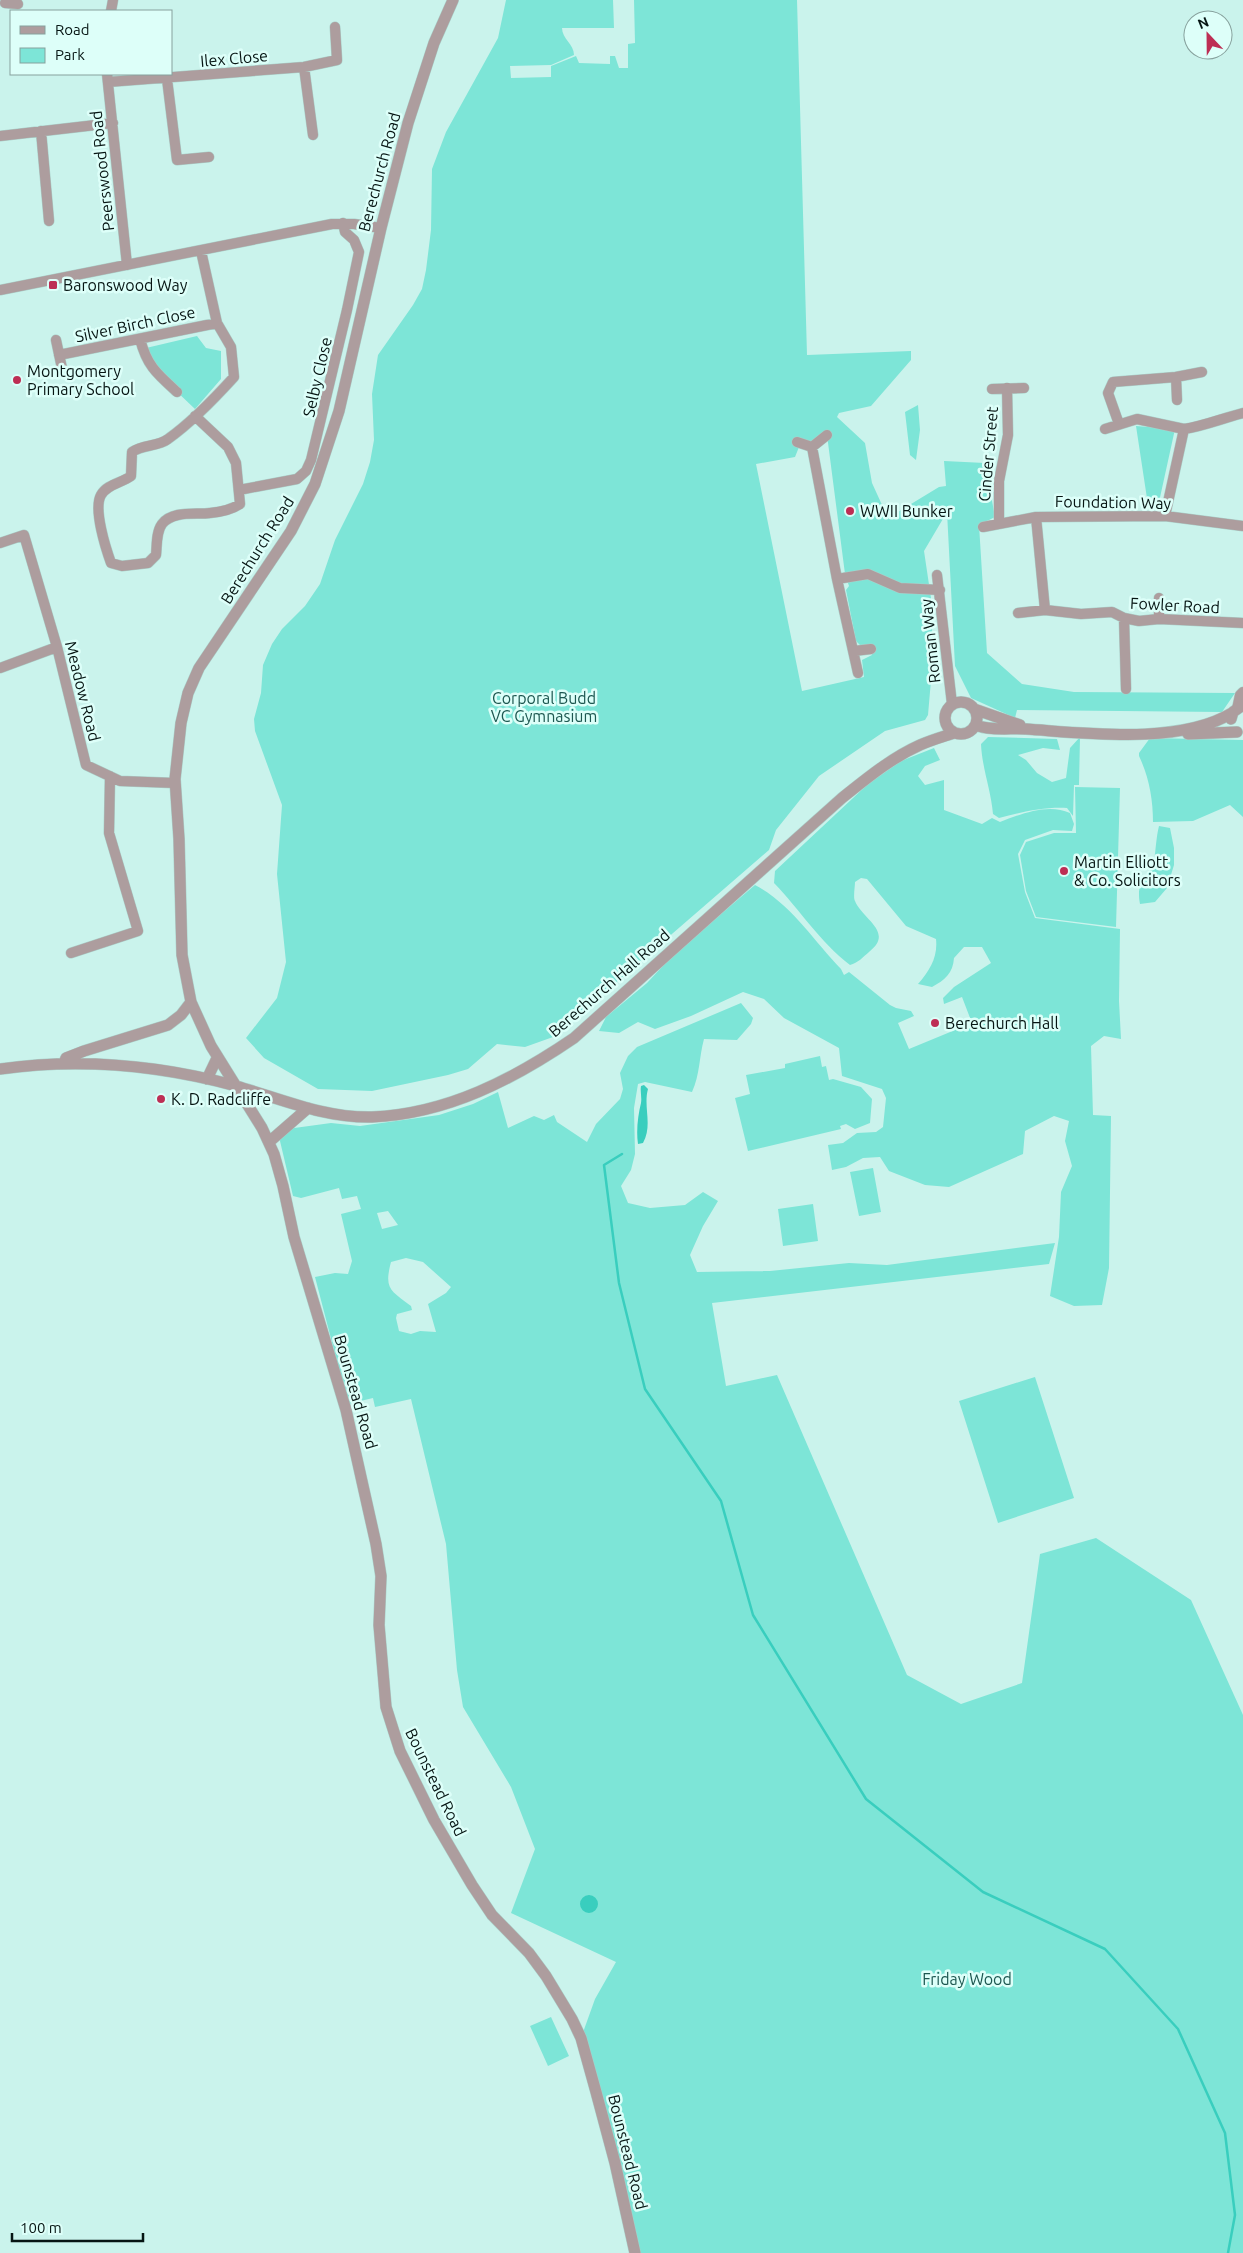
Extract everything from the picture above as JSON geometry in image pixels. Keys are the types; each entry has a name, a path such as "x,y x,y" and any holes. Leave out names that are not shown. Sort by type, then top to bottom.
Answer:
{"street":[{"name":"Berechurch Road","path":"235,1086 217,1058 191,1002 182,955 179,839 175,783 183,711 188,693 199,668 291,531 315,484 339,411 380,228 408,123 434,43 454,0"},
{"path":"3,4 18,4"},
{"name":"Ilex Close","path":"107,78 167,79 304,67 337,60 335,27"},
{"path":"304,67 313,135"},
{"name":"Peerswood Road","path":"107,78 127,265"},
{"path":"167,79 177,160 209,157"},
{"path":"0,136 113,123"},
{"path":"41,131 49,221"},
{"path":"0,290 343,223 380,228"},
{"name":"Selby Close","path":"239,490 298,479 306,471 312,460 347,310 358,252 354,240 345,232 343,223"},
{"path":"195,416 228,447 236,463 240,504 231,510 209,514 192,512 170,518 162,524 157,540 156,555 148,563 122,566 111,564 98,510 101,494 112,485 124,482 131,476 132,452 139,447 167,440 195,416 234,377 231,347 216,323 201,251"},
{"name":"Silver Birch Close","path":"60,356 216,323"},
{"path":"140,339 144,355 151,369 177,392"},
{"path":"56,340 63,373"},
{"path":"1119,424 1108,393 1113,382 1176,377 1202,372"},
{"path":"1176,377 1177,400"},
{"name":"Cinder Street","path":"999,524 999,481 1008,435 1007,388"},
{"name":"Cinder Street","path":"992,389 1024,388"},
{"path":"1105,429 1137,419 1184,429 1201,426 1217,419 1243,413"},
{"path":"1165,516 1184,429"},
{"path":"812,447 827,435"},
{"path":"797,442 812,447"},
{"path":"812,447 837,579 858,673"},
{"path":"1036,516 1045,610"},
{"name":"Foundation Way","path":"983,526 1036,516 1165,516 1243,526"},
{"name":"Meadow Road","path":"0,543 24,535 57,647 86,766 120,781 175,783"},
{"path":"837,579 868,574 900,588 940,590"},
{"name":"Roman Way","path":"937,575 952,704"},
{"path":"1159,598 1159,619"},
{"name":"Fowler Road","path":"1018,613 1045,610 1081,614 1112,612 1124,618 1139,621 1159,619 1243,623"},
{"path":"1124,618 1126,689"},
{"path":"0,668 57,647"},
{"path":"854,651 871,649"},
{"path":"1240,733 1232,726 1240,695 1243,692"},
{"path":"962,702 974,709 978,714 976,725 968,733 958,735 954,733 946,722 948,709 952,704 962,702"},
{"path":"974,709 982,710 1026,729"},
{"path":"976,725 1072,734 1179,732 1211,725 1237,709"},
{"name":"Berechurch Hall Road","path":"920,745 946,722"},
{"path":"1179,732 1206,735 1240,733"},
{"name":"Berechurch Hall Road","path":"0,1069 64,1063 136,1066 182,1072 326,1114 364,1116 416,1112 447,1105 471,1096 550,1054 588,1026 842,798 880,768 920,745 954,733"},
{"path":"72,953 138,931 109,833 110,776"},
{"path":"64,1063 66,1058 84,1050 168,1025 181,1015 191,1002"},
{"path":"207,1079 217,1058"},
{"name":"Bounstead Road","path":"235,1086 269,1142 283,1186 294,1237 346,1410 366,1492 381,1576 381,1656 390,1720 400,1751 431,1814 472,1885 492,1915 529,1954 546,1976 572,2019 580,2038 596,2092 615,2163 635,2253"},
{"path":"269,1142 308,1108"}],"green space":[{"name":"Corporal Budd VC Gymnasium","path":"506,0 613,0 614,28 562,28 574,55 551,65 510,66 511,78 551,77 551,66 576,56 579,63 610,64 610,56 615,56 619,68 628,68 628,44 635,43 634,0 797,0 807,355 911,351 911,360 871,406 839,413 837,417 865,443 872,483 888,518 939,487 946,486 944,461 985,463 995,517 979,525 987,653 1022,684 1074,692 1235,693 1222,712 1017,710 1015,718 971,698 955,666 947,512 924,551 931,598 933,657 928,715 925,720 885,731 819,776 776,830 769,850 553,1037 525,1047 497,1044 468,1069 448,1075 372,1091 318,1089 264,1058 246,1038 277,998 286,962 277,874 282,805 255,731 254,719 261,693 263,665 272,644 282,629 305,606 320,584 335,540 363,484 374,440 372,394 378,355 422,289 431,230 432,169 446,132 498,38","holes":["827,435 845,574 849,586 846,590 856,641 863,648 870,648 872,655 862,660 864,677 802,691 756,464 795,457 801,442 819,443"]},
{"path":"197,336 206,348 221,351 221,379 195,409 151,367 146,348"},
{"path":"918,405 920,430 916,460 910,455 905,412"},
{"path":"1136,426 1175,429 1159,502 1148,505"},
{"path":"988,737 1057,739 1060,750 1043,748 1018,755 1026,760 1037,773 1052,782 1066,778 1070,748 1080,737 1079,785 1074,785 1073,816 1067,808 1041,809 999,818 993,814 981,744"},
{"path":"1150,738 1243,740 1243,817 1230,805 1193,821 1153,822 1150,788 1139,756 1139,753"},
{"path":"934,748 940,760 925,766 918,776 925,785 944,780 944,810 982,824 992,818 1000,822 1044,809 1062,810 1070,813 1074,824 1072,831 1053,830 1025,840 1018,854 1025,892 1035,918 1120,929 1119,1001 1121,1039 1104,1036 1091,1046 1093,1115 1111,1116 1109,1268 1102,1305 1074,1306 1050,1296 1059,1237 1061,1192 1072,1166 1065,1141 1069,1121 1054,1116 1025,1131 1023,1154 949,1187 925,1185 889,1171 880,1157 863,1158 846,1167 832,1170 828,1145 843,1143 857,1133 876,1132 883,1127 886,1098 882,1089 842,1076 839,1048 784,1018 764,999 743,992 691,1016 655,1029 638,1022 619,1033 599,1031 606,1017 647,983 674,954 755,885 791,912 841,969 844,975 849,972 890,1005 911,1011 914,1016 898,1023 909,1049 972,1023 962,997 944,1004 943,998 954,987 991,963 982,947 964,947 954,958 948,976 932,987 918,984 932,963 936,952 936,939 906,926 867,879 861,878 855,882 854,899 878,932 879,938 876,945 869,952 850,965 829,946 774,883 775,871 868,784 901,761"},
{"path":"1075,787 1120,788 1116,927 1036,917 1026,891 1020,855 1026,842 1054,833 1076,833"},
{"path":"1159,826 1170,828 1174,848 1174,865 1167,888 1155,902 1140,904 1141,884 1154,861"},
{"name":"Friday Wood","path":"741,1003 753,1018 751,1024 737,1040 704,1039 697,1079 692,1092 645,1082 638,1084 634,1108 635,1154 631,1170 621,1186 628,1203 650,1208 685,1205 703,1192 718,1201 703,1226 690,1255 697,1272 770,1271 849,1263 887,1265 1055,1243 1049,1264 712,1303 726,1386 777,1375 907,1675 961,1704 1022,1683 1040,1554 1096,1538 1191,1600 1243,1715 1243,2253 635,2253 581,2038 595,1999 616,1962 511,1913 535,1849 511,1787 463,1707 457,1670 446,1544 411,1399 375,1407 373,1398 348,1404 315,1277 335,1273 348,1274 352,1261 341,1214 361,1209 357,1196 342,1199 339,1188 301,1198 293,1196 280,1141 281,1134 287,1129 331,1123 360,1126 439,1115 473,1104 498,1092 508,1128 534,1116 544,1120 554,1115 557,1122 587,1142 596,1124 620,1099 623,1089 620,1073 628,1056 637,1047","holes":["388,1211 398,1225 382,1229 377,1213","406,1258 423,1262 451,1287 446,1293 428,1304 436,1332 420,1331 411,1334 399,1331 397,1314 412,1310 411,1306 390,1288 388,1278 391,1262"]},
{"path":"820,1056 822,1067 826,1066 829,1080 833,1079 861,1087 872,1099 870,1123 855,1129 846,1124 840,1126 841,1129 748,1151 735,1098 750,1094 746,1075 785,1068 785,1064"},
{"path":"873,1168 881,1212 859,1216 850,1172"},
{"path":"813,1204 818,1241 783,1246 778,1209"},
{"path":"1035,1377 1074,1498 998,1523 959,1401"},
{"path":"551,2017 569,2056 548,2066 530,2026"}],"shaded area":[{"path":"644,1085 648,1089 648,1123 643,1143 638,1144 637,1128 641,1086"},
{"path":"589,1895 595,1898 598,1904 595,1910 589,1913 583,1910 580,1904 583,1898"}],"waterway":[{"path":"622,1154 604,1165 619,1283 645,1389 721,1501 753,1615 866,1799 983,1892 1105,1949 1178,2029 1225,2133 1235,2215 1228,2253"}],"place":[{"name":"Baronswood Way","path":"53,285"},
{"name":"Montgomery Primary School","path":"17,380"},
{"name":"WWII Bunker","path":"850,511"},
{"name":"Martin Elliott & Co. Solicitors","path":"1064,871"},
{"name":"Berechurch Hall","path":"935,1023"},
{"name":"K. D. Radcliffe","path":"161,1099"}]}
